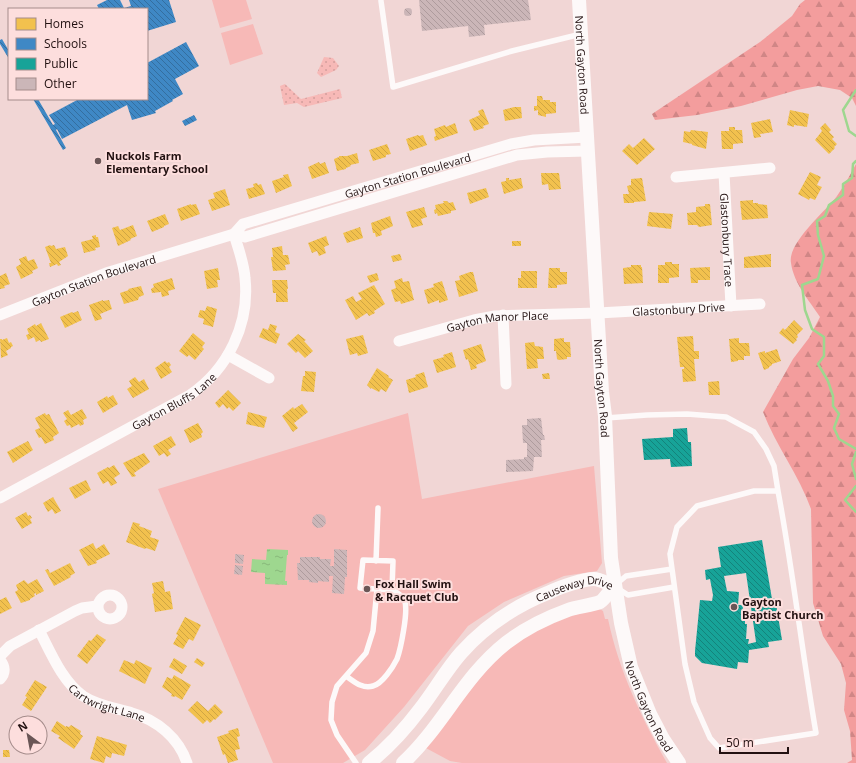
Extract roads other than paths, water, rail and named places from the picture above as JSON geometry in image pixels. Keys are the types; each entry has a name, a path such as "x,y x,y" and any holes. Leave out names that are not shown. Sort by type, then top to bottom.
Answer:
{"street":[{"name":"North Gayton Road","path":"579,0 602,392 605,418 611,558 614,586 631,667 650,714 663,739 679,763"},
{"name":"Gayton Station Boulevard","path":"0,315 106,273 234,234 245,237 517,155 547,152 588,144"},
{"path":"676,178 770,168"},
{"name":"Glastonbury Trace","path":"724,173 731,306"},
{"name":"Gayton Bluffs Lane","path":"0,498 190,395 209,380 224,363 236,338 242,322 246,300 244,273 234,234"},
{"name":"Glastonbury Drive","path":"598,313 760,304"},
{"name":"Gayton Manor Place","path":"399,341 474,320 503,315 598,313"},
{"path":"503,315 506,384"},
{"path":"228,355 269,378"},
{"name":"Causeway Drive","path":"369,763 395,740 461,653 494,622 537,597 577,583 594,579 614,586 601,601 568,610 550,617 535,624 506,643 474,674 437,726 403,763"},
{"path":"0,656 10,646 74,611 82,608 97,606"},
{"name":"Cartwright Lane","path":"39,630 68,682 76,690 88,699 102,705 141,716 161,727 176,742 187,763"},
{"path":"0,660 4,665 4,673 0,679"}],"lane":[{"path":"381,1 393,87 512,51 581,34"},
{"path":"605,418 647,414 680,414 726,417 754,432 766,450 774,466 790,556 816,733 719,748 710,738 694,702 685,664 670,554 677,527 697,506 754,491 778,491"},
{"path":"376,561 378,508"},
{"path":"346,676 363,687 375,686 386,676 396,659 402,641 405,602 402,596 392,590 360,588 363,560 393,561 392,590"},
{"path":"672,569 626,576 614,586 628,595 674,586"},
{"path":"356,763 337,735 332,720 332,702 337,686 366,653 373,631 377,589"}],"water":[{"path":"267,549 288,550 285,581 287,581 287,585 265,584 265,573 251,572 252,559 266,560"}],"waterway":[{"path":"856,90 843,110 849,131 856,136"},
{"path":"856,161 853,164 852,178 843,184 843,195 829,205 825,216 817,221 818,235 824,256 818,279 802,285 805,310 812,329 824,337 824,356 818,364 828,381 833,396 833,406 839,414 834,428 839,439 856,449"},
{"path":"856,452 852,464 856,479"},
{"path":"856,486 845,500 856,512"}],"place":[{"name":"Nuckols Farm Elementary School","path":"98,161"},
{"name":"Fox Hall Swim & Racquet Club","path":"367,589"},
{"name":"Gayton Baptist Church","path":"734,607"}]}
